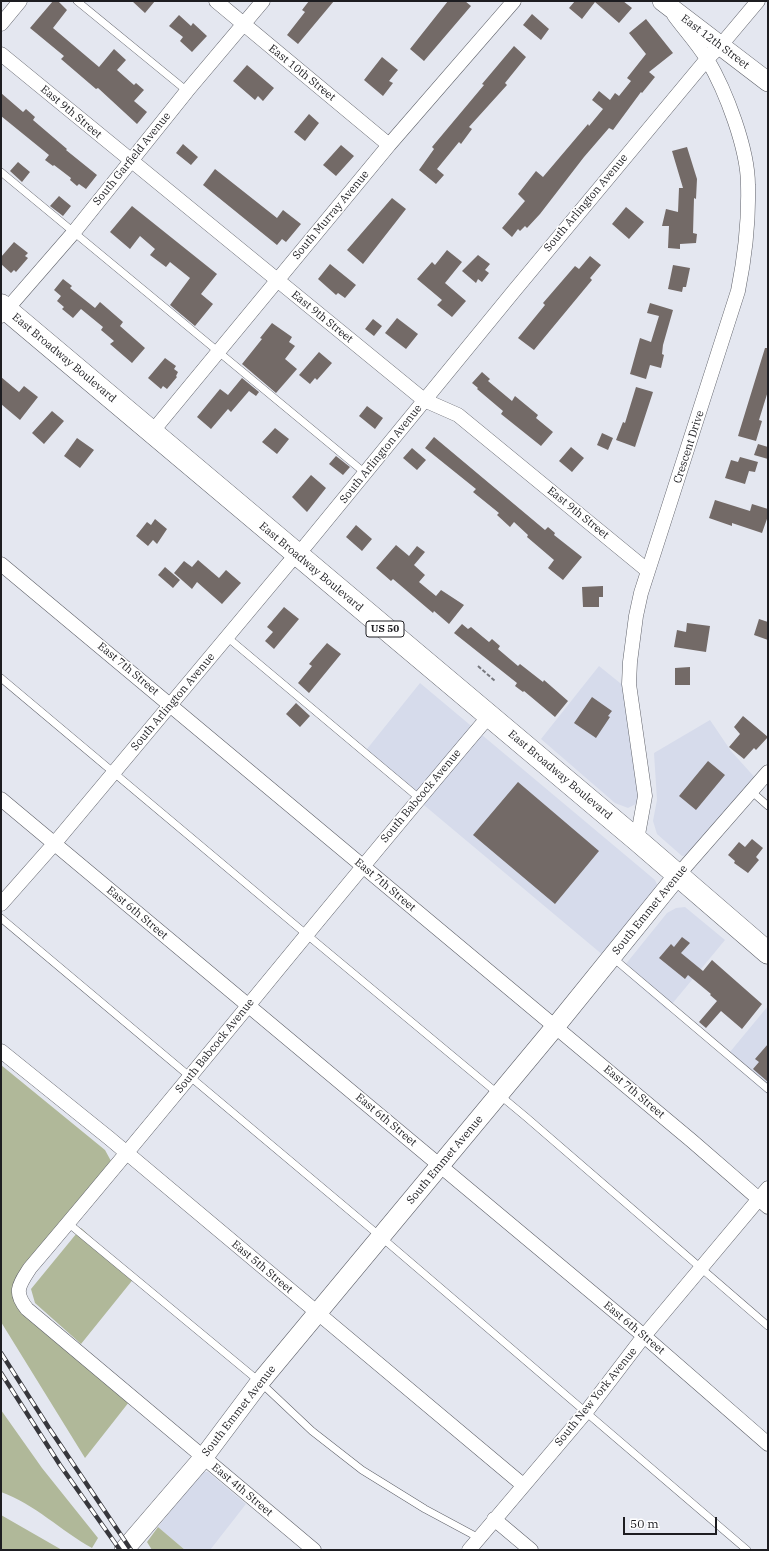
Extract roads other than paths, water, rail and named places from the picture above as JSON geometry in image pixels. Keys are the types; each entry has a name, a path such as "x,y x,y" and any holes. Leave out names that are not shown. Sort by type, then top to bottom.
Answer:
{"highway":[{"name":"East Broadway Boulevard","path":"3,310 152,432 637,840 768,953"}],"street":[{"path":"1,24 20,1"},
{"name":"East 10th Street","path":"216,1 389,145"},
{"name":"South Garfield Avenue","path":"3,310 74,232 186,91 263,1"},
{"name":"South Murray Avenue","path":"152,432 389,145 514,1"},
{"name":"South Arlington Avenue","path":"1,904 54,844 297,555 707,59 721,45 758,1"},
{"name":"East 12th Street","path":"664,3 768,82"},
{"name":"Crescent Drive","path":"637,840 645,796 644,779 638,753 629,684 630,662 636,616 648,571 738,291 746,242 748,185 746,165 732,112 707,59 664,3"},
{"name":"East 9th Street","path":"1,54 424,400 458,415 648,571"},
{"name":"East 7th Street","path":"1,564 692,1141 763,1203"},
{"name":"South Babcock Avenue","path":"97,1369 27,1309 22,1303 18,1292 21,1282 30,1268 127,1154 362,866 489,716"},
{"name":"South Emmet Avenue","path":"124,1550 203,1458 260,1382 382,1237 678,875 768,772"},
{"name":"East 6th Street","path":"1,800 644,1336 768,1444"},
{"name":"East 5th Street","path":"1,1051 127,1154 522,1484"},
{"name":"South New York Avenue","path":"469,1550 522,1484 586,1412 644,1336 702,1269 763,1203 768,1188"},
{"name":"East 4th Street","path":"97,1369 314,1550"},
{"path":"494,1519 531,1550"}],"lane":[{"path":"77,1 186,91"},
{"path":"1,172 365,473"},
{"path":"227,638 419,798"},
{"path":"1,678 499,1095 768,1326"},
{"path":"751,792 768,806"},
{"path":"1,918 382,1237 747,1550"},
{"path":"612,957 768,1088"},
{"path":"68,1223 260,1382 312,1431 362,1470 425,1509 479,1538"}],"railway":[{"path":"1,1353 49,1428 131,1550"},
{"path":"1,1373 60,1465 120,1550"}]}
